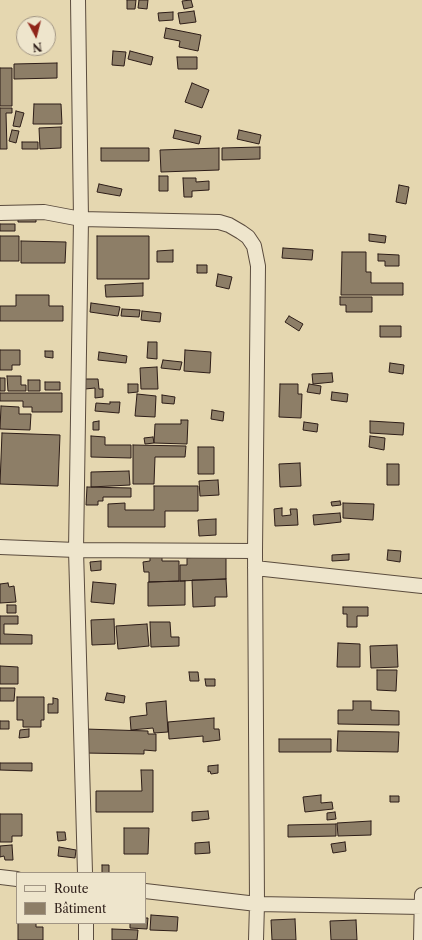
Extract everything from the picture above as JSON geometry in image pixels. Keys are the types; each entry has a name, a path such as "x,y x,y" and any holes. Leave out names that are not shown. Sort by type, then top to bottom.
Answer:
{"street":[{"path":"78,0 81,219 76,550 86,872"},
{"path":"0,213 44,212 81,219 219,222 229,225 241,232 248,237 254,246 258,266 255,551 256,940"},
{"path":"0,547 76,550 255,551"},
{"path":"255,568 422,586"},
{"path":"0,877 16,879"},
{"path":"146,891 257,904 422,907"},
{"path":"421,940 422,895"},
{"path":"86,924 86,940"}],"building":[{"path":"127,0 136,0 135,9 127,9"},
{"path":"139,0 148,0 147,9 138,8"},
{"path":"191,0 193,7 184,9 182,1"},
{"path":"194,11 196,22 180,24 178,13"},
{"path":"173,12 173,20 159,21 158,13"},
{"path":"166,28 201,35 198,51 179,47 180,41 164,38"},
{"path":"113,51 126,52 124,66 112,65"},
{"path":"130,51 153,57 151,65 128,59"},
{"path":"177,57 197,57 197,69 178,69"},
{"path":"57,63 57,78 14,79 14,64"},
{"path":"0,68 12,68 12,106 0,106"},
{"path":"192,83 209,90 202,108 185,102"},
{"path":"34,104 61,104 62,124 33,124"},
{"path":"0,108 12,108 12,113 6,113 7,149 0,149"},
{"path":"16,111 24,113 20,127 13,126"},
{"path":"61,127 61,148 40,149 39,128"},
{"path":"12,130 19,131 16,143 9,141"},
{"path":"175,130 201,136 199,144 173,138"},
{"path":"239,130 261,135 259,144 237,139"},
{"path":"22,142 38,142 38,149 22,149"},
{"path":"260,147 260,159 222,160 222,148"},
{"path":"101,148 149,148 149,161 101,161"},
{"path":"219,148 219,170 161,172 160,150"},
{"path":"159,176 168,176 168,191 159,191"},
{"path":"183,178 196,178 196,182 209,181 209,190 192,191 192,197 184,197"},
{"path":"99,184 122,189 120,196 97,192"},
{"path":"399,185 409,187 406,204 396,202"},
{"path":"18,216 36,216 36,222 18,222"},
{"path":"0,224 15,224 15,231 0,231"},
{"path":"369,234 386,236 385,243 369,241"},
{"path":"0,236 19,236 19,261 0,261"},
{"path":"97,236 149,236 149,279 97,279"},
{"path":"21,241 66,242 65,263 21,263"},
{"path":"283,248 313,250 312,260 282,258"},
{"path":"173,250 173,262 157,262 157,251"},
{"path":"342,252 366,252 366,272 371,272 371,283 403,283 403,295 341,295"},
{"path":"378,254 399,255 399,266 385,266 385,261 378,261"},
{"path":"197,265 207,265 207,273 197,273"},
{"path":"218,274 232,277 229,289 216,286"},
{"path":"143,283 143,296 106,297 105,285"},
{"path":"16,295 49,295 49,306 63,306 63,321 0,321 0,306 16,306"},
{"path":"340,297 372,297 372,312 346,312 346,305 340,305"},
{"path":"91,303 120,307 118,316 90,312"},
{"path":"122,309 140,310 139,317 121,316"},
{"path":"142,311 161,313 160,322 141,320"},
{"path":"289,316 303,324 299,331 285,322"},
{"path":"380,326 401,326 401,337 380,337"},
{"path":"148,342 157,342 157,359 147,358"},
{"path":"0,350 20,350 20,365 12,365 12,370 0,370"},
{"path":"185,350 211,352 210,373 184,371"},
{"path":"45,351 53,351 53,358 45,357"},
{"path":"99,352 127,356 126,363 98,360"},
{"path":"163,360 182,362 180,370 161,368"},
{"path":"390,363 404,365 403,374 389,372"},
{"path":"157,367 158,389 141,389 140,368"},
{"path":"332,373 333,382 313,384 312,374"},
{"path":"7,376 21,376 21,385 26,385 26,391 8,391"},
{"path":"0,378 5,378 5,391 0,391"},
{"path":"85,379 98,379 99,389 103,389 103,397 95,398 95,388 85,389"},
{"path":"28,380 40,380 40,391 28,391"},
{"path":"45,382 60,382 60,390 45,390"},
{"path":"128,384 138,384 138,392 128,393"},
{"path":"280,384 298,384 298,394 302,394 301,418 279,417"},
{"path":"309,384 321,386 320,394 307,392"},
{"path":"332,392 348,394 347,402 331,400"},
{"path":"0,393 62,393 62,412 32,412 32,407 23,407 23,401 0,401"},
{"path":"137,394 156,396 155,417 135,416"},
{"path":"162,395 175,397 174,404 162,403"},
{"path":"110,402 120,402 119,413 95,411 96,403 110,404"},
{"path":"1,406 19,407 19,414 31,414 30,430 0,429"},
{"path":"212,410 224,412 223,421 211,419"},
{"path":"181,420 188,420 187,444 154,443 155,424 181,424"},
{"path":"99,421 99,430 93,430 93,422"},
{"path":"370,421 404,423 403,435 370,433"},
{"path":"304,422 318,424 317,432 303,430"},
{"path":"2,433 60,435 58,486 0,484"},
{"path":"91,436 105,437 105,445 131,445 131,458 91,457"},
{"path":"370,436 385,438 384,450 369,447"},
{"path":"153,437 154,443 145,444 144,438"},
{"path":"133,445 186,446 185,457 155,457 154,484 133,484"},
{"path":"198,447 214,447 214,474 198,474"},
{"path":"300,463 301,486 280,487 279,464"},
{"path":"387,464 399,464 399,485 387,485"},
{"path":"129,471 130,485 91,487 91,472"},
{"path":"218,480 219,495 200,496 199,481"},
{"path":"154,486 198,486 198,511 165,511 165,527 108,527 108,504 125,503 125,510 154,510"},
{"path":"87,487 131,488 131,497 103,497 103,501 98,501 98,505 86,505"},
{"path":"340,501 341,505 332,506 331,502"},
{"path":"343,503 374,504 373,520 343,518"},
{"path":"282,508 282,516 291,515 290,509 297,509 298,525 275,526 274,509"},
{"path":"340,513 341,522 314,525 313,515"},
{"path":"216,519 216,535 199,536 198,520"},
{"path":"388,550 401,551 400,562 387,560"},
{"path":"226,554 226,579 180,581 180,565 187,565 187,558"},
{"path":"349,554 349,560 332,561 332,555"},
{"path":"150,557 162,557 162,561 179,561 179,581 149,582 149,572 144,572 143,562 150,561"},
{"path":"101,561 101,570 91,571 90,562"},
{"path":"226,579 227,597 215,597 215,606 193,607 192,580"},
{"path":"185,581 185,605 148,606 148,582"},
{"path":"93,582 116,584 114,604 91,602"},
{"path":"8,583 9,587 14,586 16,602 0,603 0,584"},
{"path":"7,605 16,605 16,613 7,613"},
{"path":"343,607 368,607 368,616 357,616 357,627 347,627 347,614 343,614"},
{"path":"0,616 18,616 18,624 4,624 4,634 32,635 32,644 0,644"},
{"path":"114,619 115,644 92,645 91,620"},
{"path":"150,622 170,622 171,637 179,637 179,646 151,647"},
{"path":"147,624 149,646 118,649 116,626"},
{"path":"338,643 360,644 360,667 337,667"},
{"path":"397,645 398,667 371,668 370,646"},
{"path":"0,666 18,667 18,684 0,684"},
{"path":"377,670 397,670 396,691 377,690"},
{"path":"189,672 198,672 199,681 190,681"},
{"path":"205,679 215,679 215,686 206,686"},
{"path":"0,688 15,688 14,701 0,701"},
{"path":"107,693 125,696 124,703 105,700"},
{"path":"17,697 44,697 44,720 41,720 41,727 23,727 23,720 17,720"},
{"path":"53,698 58,699 58,713 48,713 48,704 53,704"},
{"path":"166,701 168,732 154,733 153,728 131,730 130,717 147,715 146,703"},
{"path":"353,701 371,701 371,710 399,711 399,725 338,724 338,710 353,710"},
{"path":"214,718 214,729 219,729 220,740 203,742 203,736 169,739 168,722"},
{"path":"0,721 9,721 9,729 0,729"},
{"path":"29,729 29,737 19,738 20,730"},
{"path":"85,729 148,731 148,734 156,734 156,751 144,750 144,754 84,753"},
{"path":"338,731 399,732 398,752 337,751"},
{"path":"279,739 331,739 331,752 279,752"},
{"path":"0,763 32,763 32,771 0,770"},
{"path":"218,765 218,773 211,774 210,771 208,772 208,766"},
{"path":"141,770 153,770 153,812 96,812 96,791 142,791"},
{"path":"321,795 321,803 332,802 333,809 305,812 303,797"},
{"path":"390,796 399,796 399,802 390,802"},
{"path":"208,811 209,819 192,821 192,812"},
{"path":"335,812 336,819 327,820 327,813"},
{"path":"0,814 22,814 22,836 12,836 12,842 0,842"},
{"path":"371,821 371,835 338,836 337,823"},
{"path":"336,824 336,836 288,837 288,825"},
{"path":"124,828 149,828 148,854 124,854"},
{"path":"57,832 65,832 66,840 58,841"},
{"path":"209,842 210,853 195,854 195,843"},
{"path":"345,842 346,851 333,853 331,844"},
{"path":"12,845 13,860 5,860 4,856 0,857 0,846"},
{"path":"59,847 76,850 75,858 58,856"},
{"path":"102,865 109,865 109,872 102,872"},
{"path":"151,915 178,917 177,931 150,930"},
{"path":"146,918 148,918 147,929 130,928 130,924 146,924"},
{"path":"295,919 296,940 272,940 271,920"},
{"path":"356,920 357,940 331,940 330,921"},
{"path":"18,924 36,924 36,927 43,927 43,940 18,940"},
{"path":"112,929 138,930 137,940 112,940"}]}
